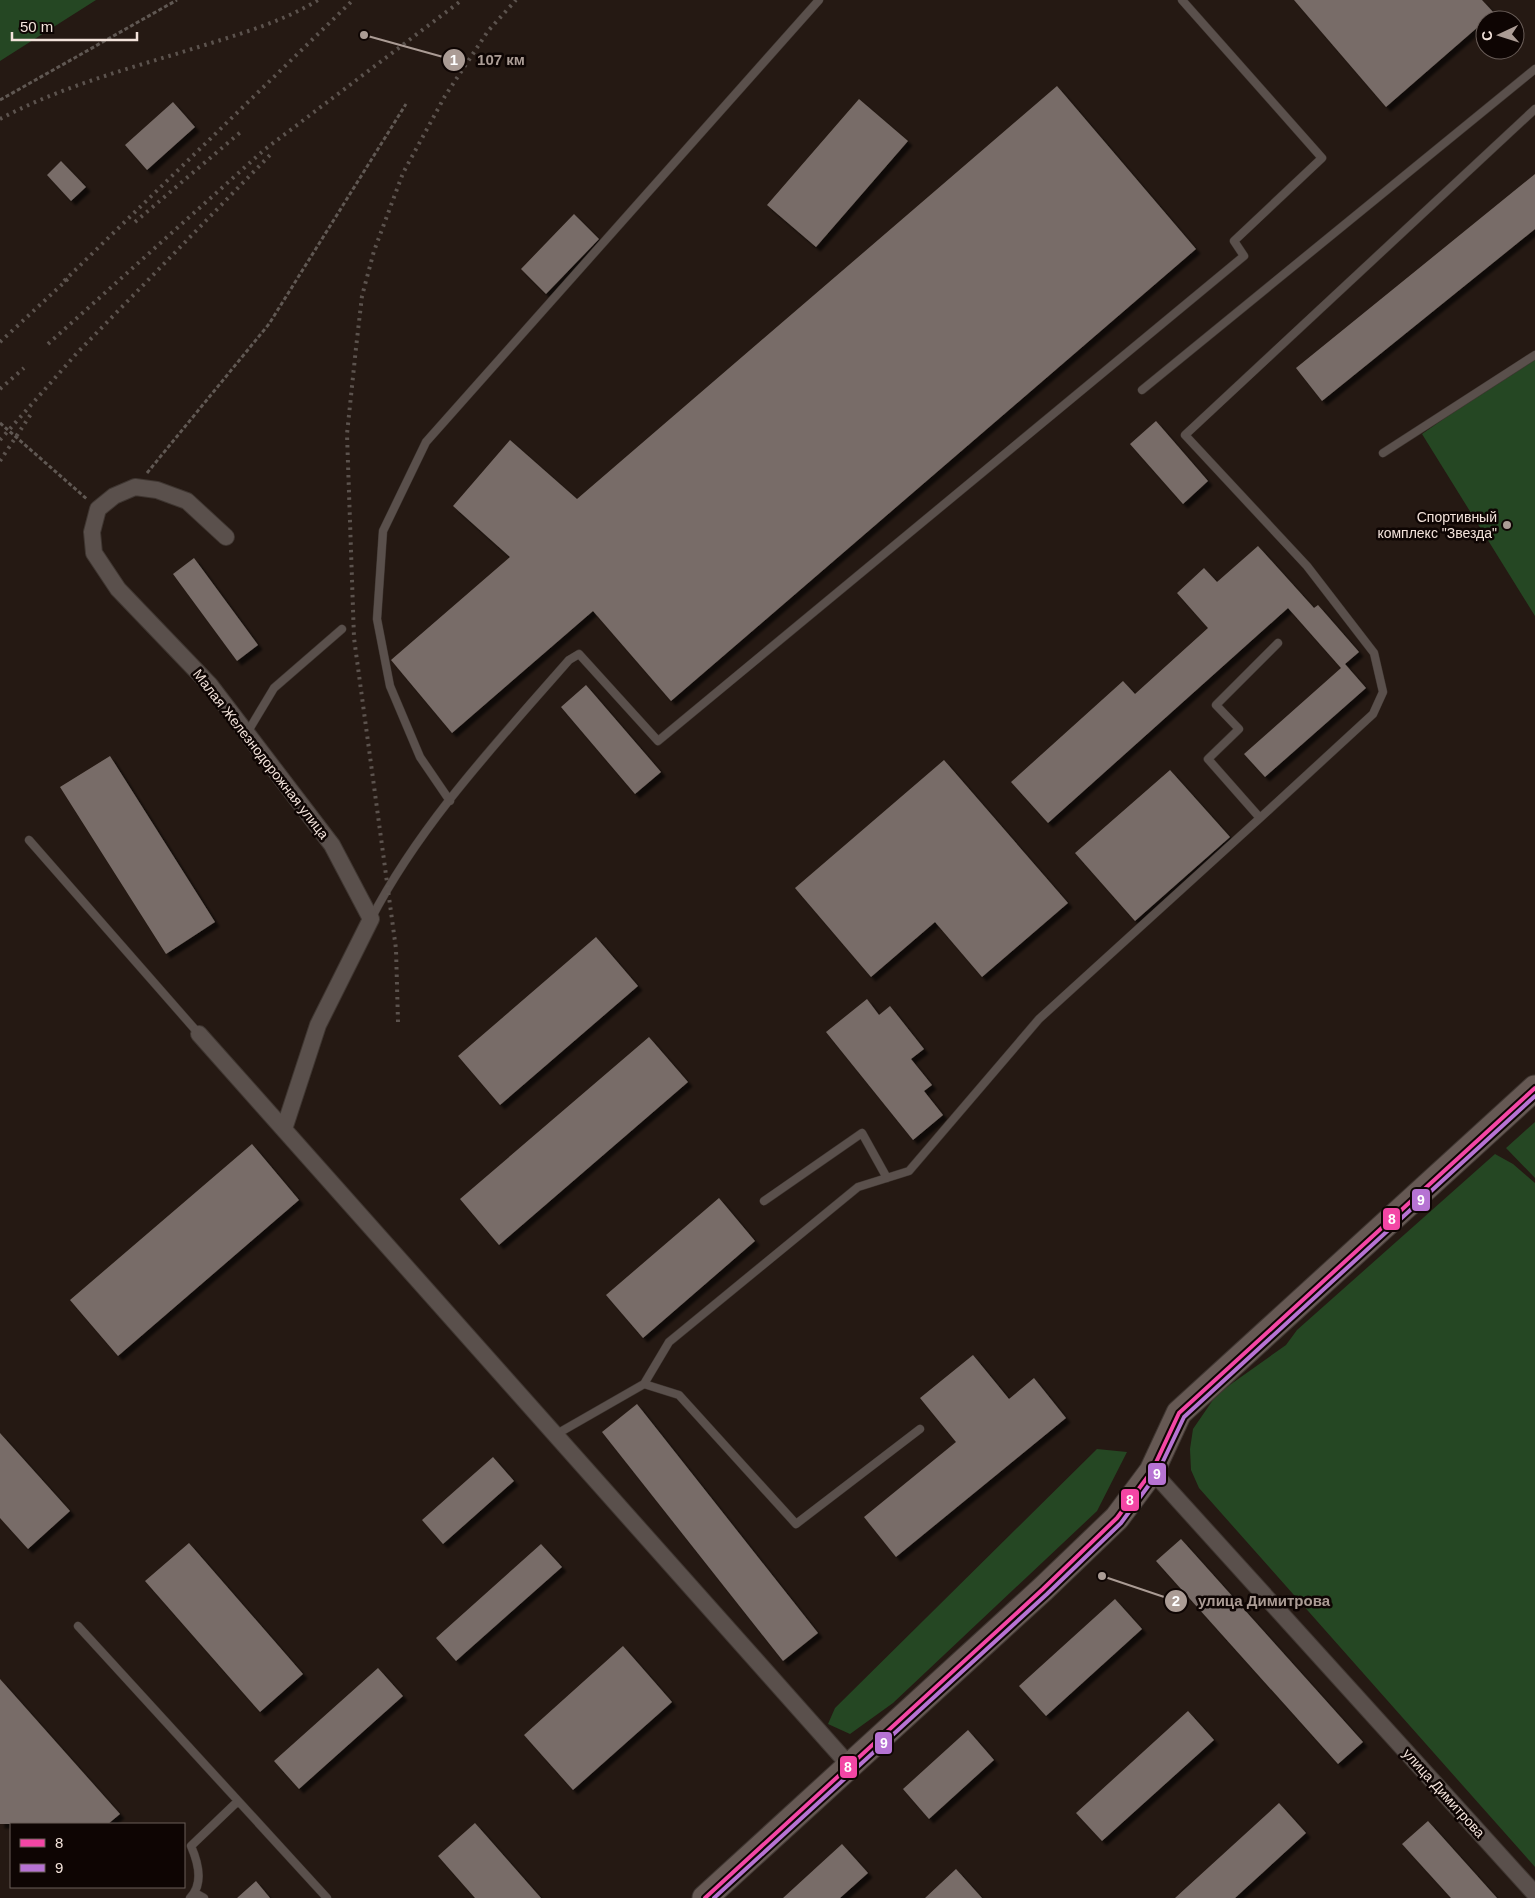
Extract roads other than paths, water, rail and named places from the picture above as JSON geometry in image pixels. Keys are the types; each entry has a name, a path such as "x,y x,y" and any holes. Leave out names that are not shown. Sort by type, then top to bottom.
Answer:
{"main road":[{"path":"705,1898 1117,1518 1152,1471 1178,1413 1535,1088"}],"street":[{"name":"Малая Железнодорожная улица","path":"226,537 187,501 157,490 135,488 114,496 98,509 92,532 94,553 118,589 210,684 332,844 371,919"},
{"path":"284,1129 318,1025 371,919"},
{"path":"200,1034 849,1765"},
{"name":"улица Димитрова","path":"1152,1471 1535,1894"}],"lane":[{"path":"450,801 420,757 390,686 376,620 383,531 426,442 819,0"},
{"path":"371,919 388,887 472,772 569,660 579,654 658,740 1244,256 1234,241 1322,158 1182,0"},
{"path":"1142,390 1535,69"},
{"path":"555,1435 644,1384 670,1342 858,1187 909,1171 1039,1019 1373,714 1383,692 1374,653 1307,566 1185,435 1535,109"},
{"path":"1382,453 1535,355"},
{"path":"247,734 274,688 342,630"},
{"path":"1260,818 1208,759 1239,729 1216,705 1278,642"},
{"path":"29,840 200,1034"},
{"path":"764,1201 862,1133 887,1178"},
{"path":"644,1384 679,1395 796,1524 920,1429"},
{"path":"78,1626 327,1898"},
{"path":"204,1898 192,1896 200,1866 191,1846 238,1801"}],"railway":[{"path":"0,119 75,86 263,26 318,0"},
{"path":"64,281 353,0"},
{"path":"48,344 264,150 462,0"},
{"path":"398,1022 396,949 354,638 347,434 362,296 374,251 403,173 445,96 488,31 516,0"},
{"path":"135,222 243,130"},
{"path":"0,440 77,353 270,155"},
{"path":"0,342 70,277"},
{"path":"0,389 24,368"},
{"path":"0,461 33,411"}],"place":[{"name":"107 км","path":"364,35"},
{"name":"Спортивный комплекс \"Звезда\"","path":"1507,525"},
{"name":"улица Димитрова","path":"1102,1576"}]}
